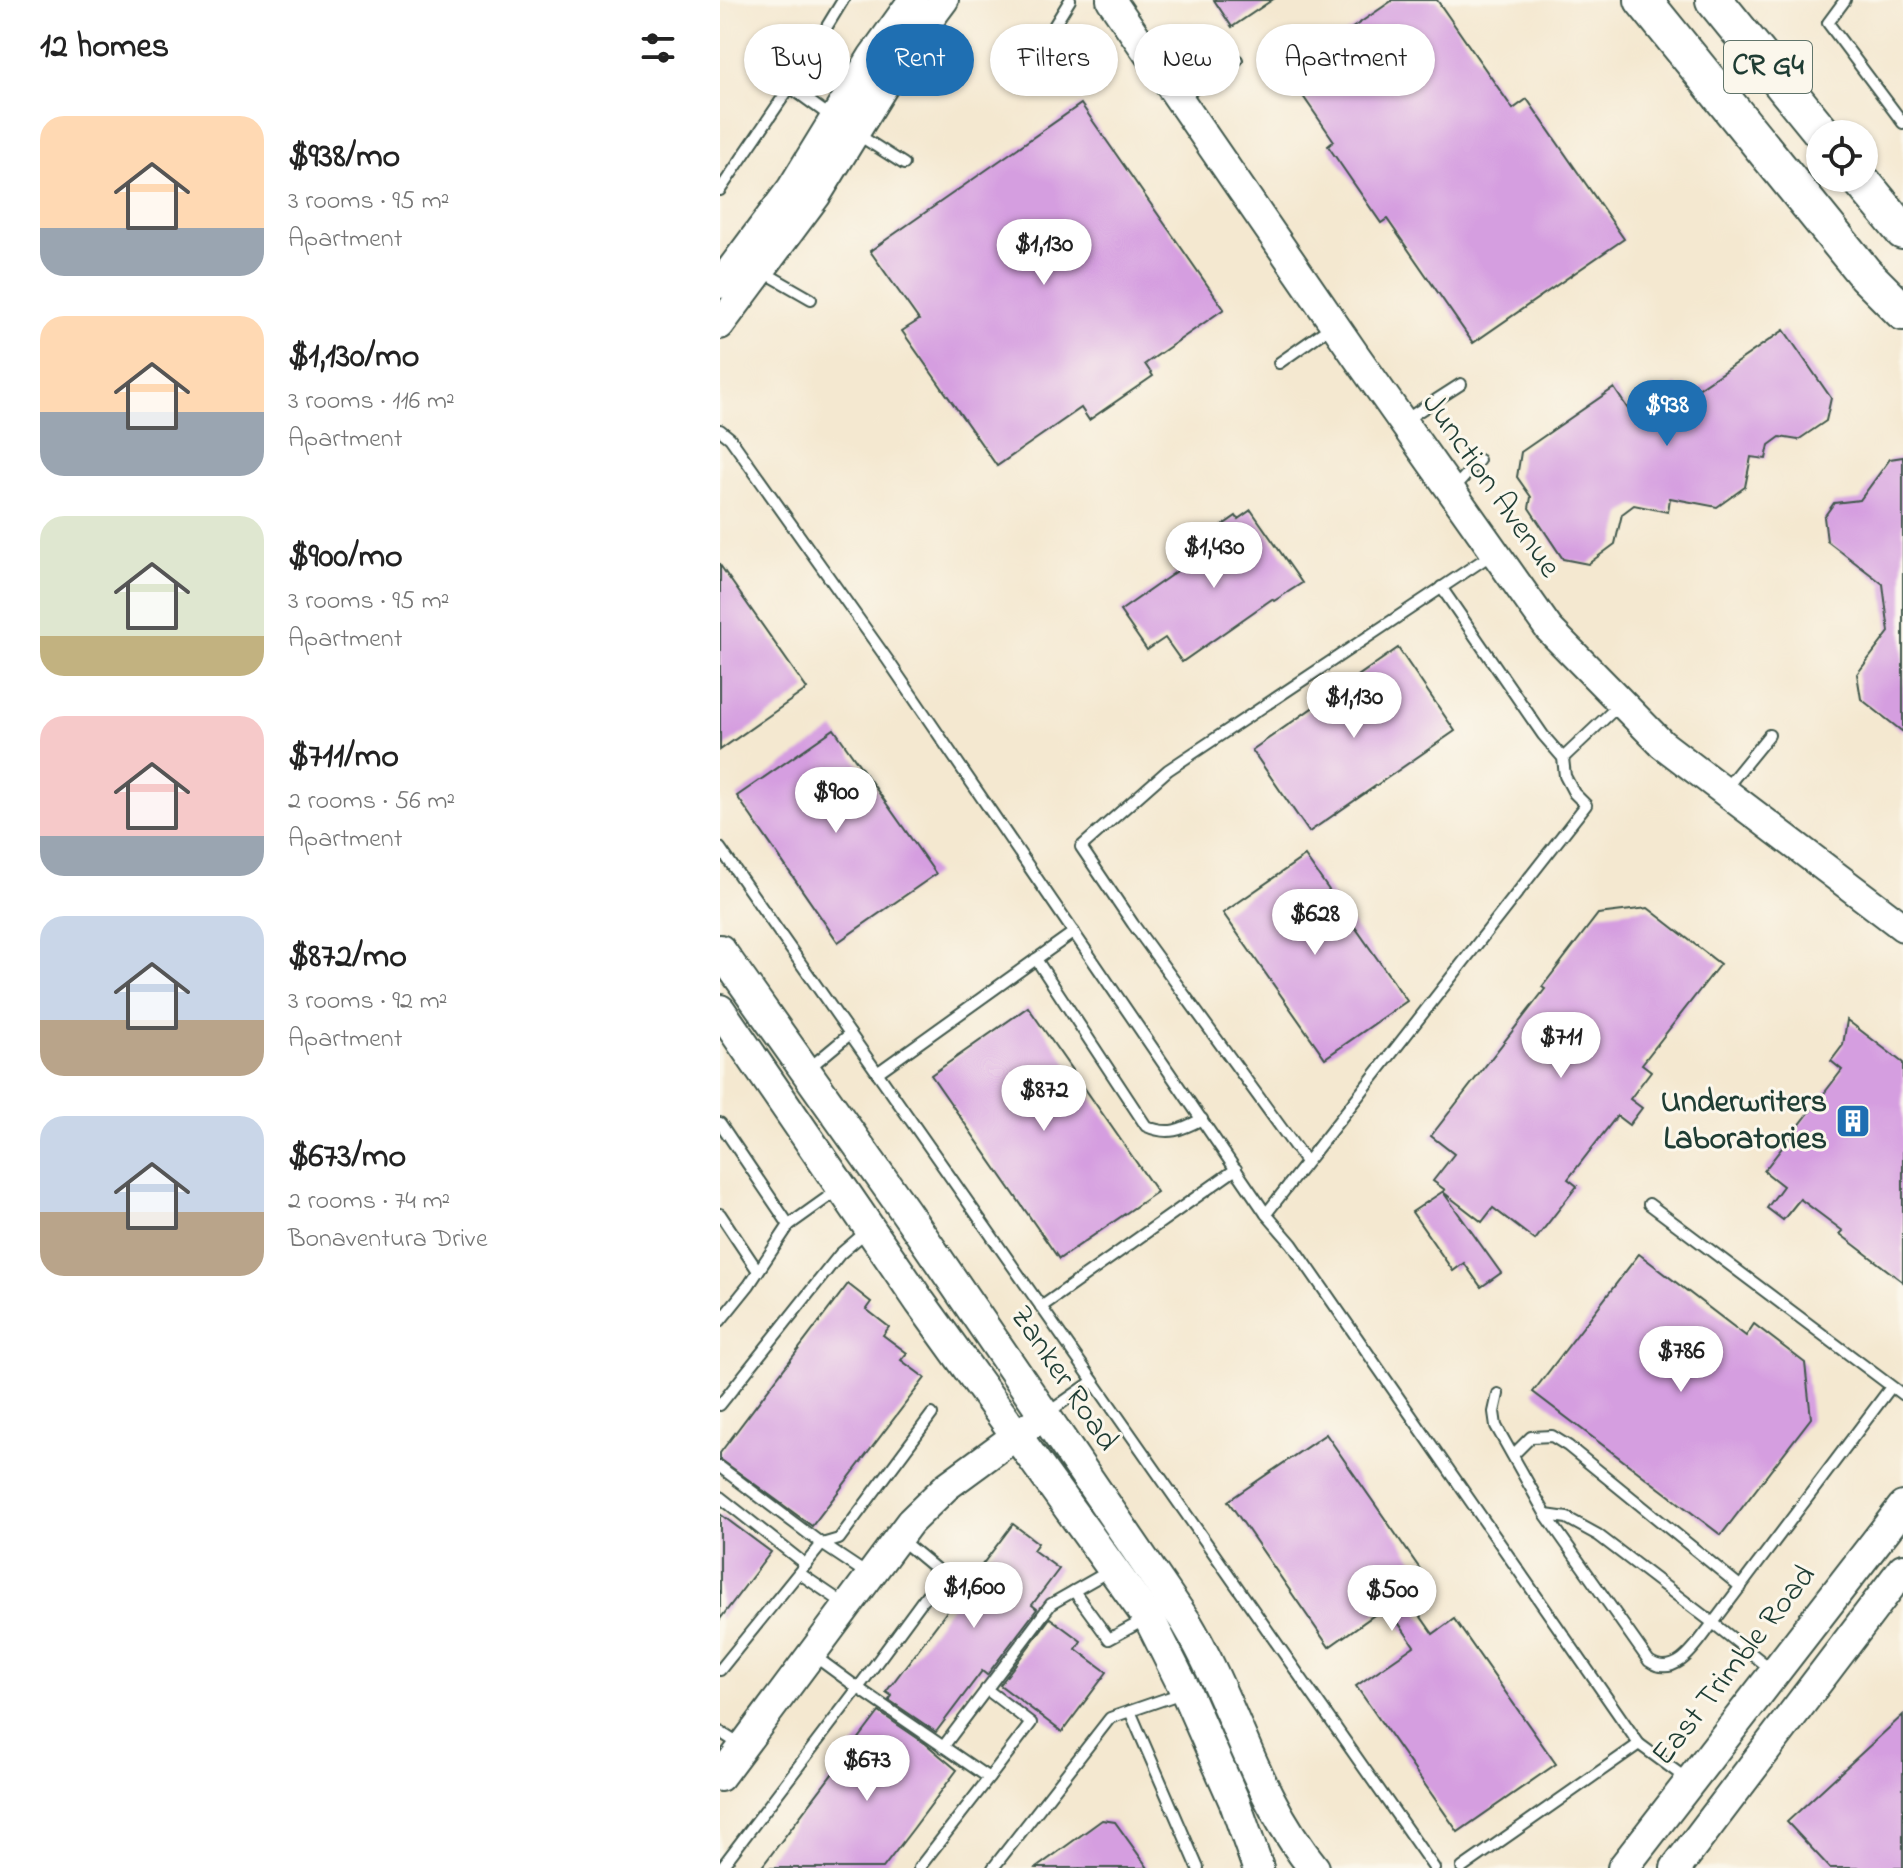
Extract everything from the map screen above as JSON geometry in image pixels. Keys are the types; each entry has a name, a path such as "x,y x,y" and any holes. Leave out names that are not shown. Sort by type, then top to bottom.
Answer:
{"highway":[{"name":"CR G4","path":"1643,0 1865,274 1903,312"},
{"name":"CR G4","path":"1714,0 1812,120"},
{"path":"1871,192 1903,231"}],"main road":[{"name":"Zanker Road","path":"720,950 1194,1635 1226,1698 1261,1786 1295,1846 1314,1868"},
{"path":"720,1010 1015,1434 1148,1618 1186,1692 1235,1803 1258,1868"},
{"name":"East Trimble Road","path":"1623,1868 1903,1507"},
{"path":"1676,1868 1903,1569"}],"street":[{"path":"720,325 816,196 872,57 913,0"},
{"path":"720,284 791,189 903,55 944,0"},
{"name":"Junction Avenue","path":"1111,0 1549,629 1662,744 1903,927"},
{"path":"720,1777 732,1739 812,1655 898,1538 938,1494 1044,1415"}],"lane":[{"path":"828,24 843,0"},
{"path":"1055,24 1070,0"},
{"path":"1845,0 1828,23 1903,123"},
{"path":"720,190 784,96"},
{"path":"802,96 904,164"},
{"path":"1179,99 1183,96"},
{"path":"761,270 811,299"},
{"path":"1279,363 1335,324"},
{"path":"1402,422 1461,384"},
{"path":"720,430 730,438 887,659 1266,1214 1292,1244 1639,1744 1690,1782"},
{"path":"1451,492 1479,460"},
{"path":"1306,1162 1133,924 1081,847 1168,770 1493,552"},
{"path":"1266,1214 1586,805 1574,793 1565,776 1563,758 1538,728 1441,587"},
{"path":"1563,758 1622,703"},
{"path":"1724,791 1769,735"},
{"path":"720,848 1434,1868"},
{"path":"877,1073 1074,932"},
{"path":"1036,959 1146,1126 1163,1133 1177,1131 1202,1119"},
{"path":"806,1071 850,1034"},
{"path":"720,1123 789,1225"},
{"path":"1041,1307 1236,1169"},
{"path":"720,1321 789,1225 842,1187"},
{"path":"1649,1204 1903,1395"},
{"path":"720,1214 758,1271"},
{"path":"720,1405 840,1254 870,1228"},
{"path":"1044,1415 1093,1381"},
{"path":"1498,1394 1494,1412 1496,1426 1546,1515 1633,1641 1649,1661 1666,1668 1681,1661 1713,1623 1891,1387"},
{"path":"720,1670 822,1544 839,1539 932,1414"},
{"path":"1513,1455 1531,1437 1552,1436 1741,1587"},
{"path":"720,1467 870,1576"},
{"path":"720,1497 848,1606"},
{"path":"1546,1515 1567,1518 1598,1535 1776,1672"},
{"path":"721,1868 942,1574 898,1538"},
{"path":"943,1747 1051,1604 1112,1570"},
{"path":"1074,1591 1109,1639 1148,1618"},
{"path":"812,1655 989,1778"},
{"path":"919,1868 1031,1723 986,1689"},
{"path":"993,1868 1110,1718 1186,1692"},
{"path":"1130,1711 1198,1868"},
{"path":"1462,1868 1639,1744"}],"building":[{"path":"1214,0 1272,0 1236,24 1230,24"},
{"path":"1393,0 1437,0 1513,109 1527,99 1624,239 1473,343 1387,219 1381,223 1328,146 1334,141 1303,96 1435,96 1435,24 1358,24"},
{"path":"1081,104 1224,309 1145,364 1153,376 1089,420 1081,408 997,466 902,331 919,320 870,251"},
{"path":"1784,330 1831,398 1826,421 1798,440 1780,437 1769,445 1766,459 1751,457 1745,487 1717,507 1670,498 1668,512 1634,505 1622,514 1615,544 1588,564 1563,559 1529,508 1531,497 1517,477 1521,452 1614,388 1632,415 1676,385 1685,398"},
{"path":"1903,457 1903,732 1861,699 1857,674 1889,632 1883,584 1827,541 1824,517 1834,503 1860,500 1890,459"},
{"path":"1251,510 1302,583 1274,601 1272,599 1182,662 1165,638 1147,650 1120,611 1220,541 1213,532"},
{"path":"720,565 807,689 720,750"},
{"path":"1398,648 1455,731 1309,832 1252,750"},
{"path":"834,729 936,874 838,942 737,796"},
{"path":"1305,856 1407,1001 1325,1058 1223,913"},
{"path":"1648,908 1720,964 1642,1064 1651,1071 1630,1099 1642,1108 1629,1125 1617,1116 1568,1179 1577,1186 1535,1240 1493,1208 1482,1222 1443,1192 1501,1273 1481,1287 1464,1263 1453,1271 1412,1212 1445,1190 1433,1181 1454,1154 1431,1136 1545,989 1542,987 1598,914"},
{"path":"1028,1007 1157,1192 1059,1259 931,1075"},
{"name":"Underwriters Laboratories","path":"1847,1020 1903,1063 1903,1282 1800,1199 1783,1220 1767,1208 1783,1186 1764,1171 1842,1070 1831,1061 1843,1045"},
{"path":"1639,1254 1746,1336 1754,1324 1805,1363 1811,1418 1721,1535 1533,1392"},
{"path":"848,1284 871,1302 866,1309 889,1327 883,1335 907,1353 901,1360 925,1378 812,1526 720,1459 720,1453"},
{"path":"1326,1434 1427,1579 1405,1594 1433,1634 1454,1619 1556,1764 1458,1832 1356,1686 1414,1646 1387,1606 1329,1647 1228,1501"},
{"path":"720,1514 771,1552 720,1619"},
{"path":"1013,1524 1038,1543 1033,1550 1059,1569 1032,1605 1037,1609 987,1675 982,1671 936,1732 889,1700 892,1696 886,1692"},
{"path":"1050,1618 1081,1641 1076,1649 1107,1672 1062,1732 1000,1685"},
{"path":"879,1712 957,1770 913,1829 883,1868 761,1868"},
{"path":"1903,1715 1903,1868 1830,1868 1787,1822"},
{"path":"1102,1820 1115,1822 1148,1868 1036,1868"}],"place":[{"name":"Underwriters Laboratories","path":"1853,1121"}]}
